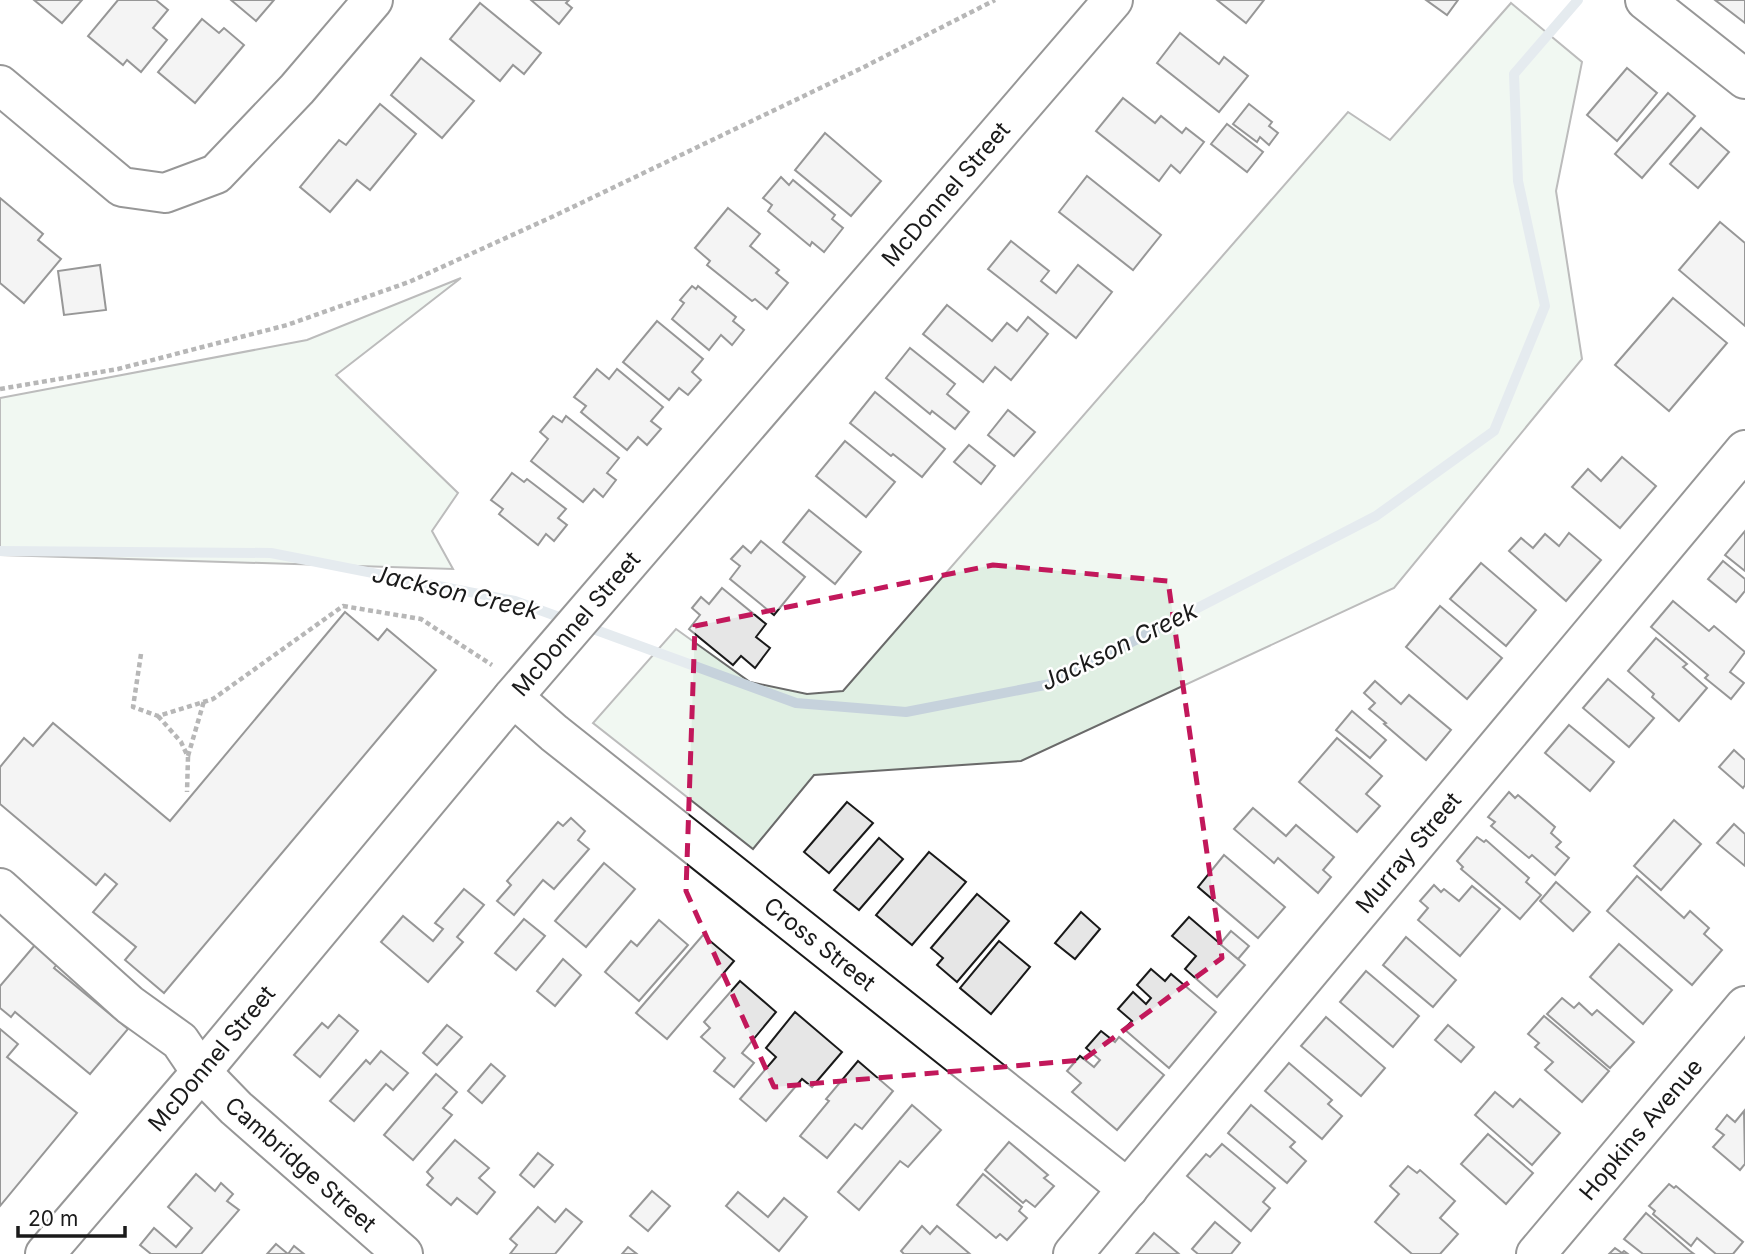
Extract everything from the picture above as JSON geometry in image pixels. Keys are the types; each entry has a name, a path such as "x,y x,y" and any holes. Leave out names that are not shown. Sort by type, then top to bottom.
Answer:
{"street":[{"path":"0,85 122,187 164,193 216,174 298,89 373,0"},
{"name":"McDonnel Street","path":"45,1254 201,1072 513,697 1113,0"},
{"path":"1645,0 1745,79"},
{"name":"Murray Street","path":"1073,1254 1745,450"},
{"name":"Cross Street","path":"513,697 554,733 1128,1189"},
{"name":"Cambridge Street","path":"0,888 130,1005 180,1041 201,1072 236,1108 403,1254"},
{"name":"Hopkins Avenue","path":"1536,1254 1745,1006"}],"path":[{"path":"0,390 118,369 287,325 409,282 862,68 995,0"},
{"path":"158,716 213,699 343,606 421,619 493,665"},
{"path":"141,654 132,707 158,716 181,742 188,757"},
{"path":"187,792 188,757 204,701"}],"highlighted area":[{"path":"993,565 1168,581 1222,958 1083,1060 774,1087 686,891 695,626"}],"green space":[{"path":"1511,3 1582,62 1556,191 1582,359 1394,588 1021,761 814,775 753,849 593,723 676,629 750,682 807,694 843,691 1348,112 1390,140"},
{"path":"461,278 336,375 458,493 432,531 453,569 0,555 0,398 307,340"}],"building":[{"path":"34,0 82,0 62,23"},
{"path":"118,0 156,0 168,10 153,28 167,40 141,72 127,60 123,65 88,36"},
{"path":"231,0 274,0 256,21"},
{"path":"531,0 569,0 566,3 572,8 559,24"},
{"path":"1217,0 1264,0 1246,23"},
{"path":"1426,0 1458,0 1447,15"},
{"path":"1715,0 1745,0 1745,23"},
{"path":"480,3 541,53 524,74 513,65 500,81 450,39"},
{"path":"202,19 219,33 224,28 244,45 195,103 158,72"},
{"path":"1180,33 1219,64 1224,57 1248,76 1219,112 1157,63"},
{"path":"421,58 474,101 442,138 391,95"},
{"path":"1627,68 1657,93 1617,141 1587,115"},
{"path":"1668,93 1695,116 1642,178 1615,154"},
{"path":"1123,98 1155,123 1161,116 1182,133 1186,128 1204,142 1180,173 1171,165 1159,181 1096,131"},
{"path":"380,104 416,134 370,190 357,180 330,212 300,187 339,140 346,145"},
{"path":"1249,104 1272,122 1269,126 1278,133 1269,145 1260,137 1257,142 1233,124"},
{"path":"1227,124 1263,152 1247,172 1211,144"},
{"path":"1701,128 1729,152 1698,188 1670,164"},
{"path":"825,133 881,181 851,216 795,170"},
{"path":"1087,176 1161,235 1133,270 1059,212"},
{"path":"781,177 789,185 793,180 835,215 832,219 843,228 824,252 812,242 810,246 768,211 772,205 763,198"},
{"path":"0,198 43,234 38,240 61,259 24,303 0,283"},
{"path":"728,208 760,234 750,246 779,270 776,273 788,283 767,309 755,299 752,301 707,265 710,261 695,248"},
{"path":"1720,222 1745,243 1745,326 1679,270"},
{"path":"1011,241 1049,271 1041,281 1056,293 1078,265 1112,292 1076,338 988,269"},
{"path":"100,265 106,310 64,315 58,271"},
{"path":"692,286 696,289 698,286 736,317 733,321 744,330 732,345 721,335 709,350 672,319 684,303 680,300"},
{"path":"1673,298 1727,343 1669,411 1615,365"},
{"path":"947,305 992,341 1007,323 1017,331 1028,317 1048,334 1011,380 995,367 983,382 923,334"},
{"path":"657,321 703,359 692,372 701,380 688,395 679,388 669,400 623,362"},
{"path":"910,348 955,384 947,394 969,412 955,429 932,411 930,414 886,378"},
{"path":"597,369 609,379 617,369 663,407 651,421 661,429 647,445 638,437 627,450 581,412 586,406 574,397"},
{"path":"875,392 945,449 922,477 850,423"},
{"path":"1008,410 1035,432 1014,456 988,435"},
{"path":"553,416 562,422 566,416 619,458 607,473 616,480 603,497 594,489 583,502 531,461 548,439 540,432"},
{"path":"845,441 895,482 866,517 816,476"},
{"path":"969,445 995,466 981,484 954,462"},
{"path":"1622,457 1656,486 1620,528 1572,487 1588,469 1601,481"},
{"path":"512,473 524,482 527,479 566,509 558,518 567,525 554,541 546,534 538,545 499,514 503,509 491,500"},
{"path":"809,510 861,552 835,584 783,542"},
{"path":"1745,531 1745,571 1725,555"},
{"path":"1569,533 1601,560 1566,601 1509,551 1521,538 1533,548 1545,534 1559,546"},
{"path":"761,541 805,577 774,615 730,579 740,566 731,559 743,546 751,553"},
{"path":"1723,561 1745,579 1745,591 1736,602 1708,579"},
{"path":"1481,563 1536,610 1506,646 1450,599"},
{"path":"722,588 766,624 756,637 770,648 755,668 741,656 733,665 689,629 700,615 692,608 701,597 709,604"},
{"path":"1673,601 1709,631 1714,626 1745,652 1730,672 1744,683 1731,699 1705,678 1708,675 1651,627"},
{"path":"1440,606 1502,658 1467,699 1406,647"},
{"path":"345,612 378,640 387,629 436,670 164,993 125,960 136,947 93,912 117,884 105,874 96,885 0,804 0,767 24,738 33,746 53,723 170,821"},
{"path":"1656,638 1687,664 1683,667 1707,688 1679,721 1628,671"},
{"path":"1608,679 1654,718 1629,747 1583,708"},
{"path":"1375,681 1401,704 1409,695 1451,730 1426,760 1369,709 1375,703 1364,693"},
{"path":"1352,711 1386,740 1370,758 1336,730"},
{"path":"1569,725 1614,762 1590,791 1545,753"},
{"path":"1337,738 1382,776 1366,794 1380,806 1357,832 1299,782"},
{"path":"1734,750 1745,760 1743,788 1719,767"},
{"path":"1509,792 1515,798 1518,795 1555,827 1551,833 1561,842 1556,847 1569,858 1555,875 1532,855 1529,858 1491,826 1495,822 1488,817"},
{"path":"847,802 873,823 829,873 804,852"},
{"path":"1253,808 1286,836 1296,825 1334,857 1323,870 1331,877 1318,893 1278,858 1274,863 1234,829"},
{"path":"571,818 585,831 578,840 589,849 554,889 543,880 514,915 497,901 511,885 507,881 558,822 563,826"},
{"path":"1674,820 1701,844 1661,890 1634,866"},
{"path":"1734,824 1745,834 1745,866 1717,843"},
{"path":"1477,837 1484,842 1486,840 1529,878 1526,882 1541,895 1520,919 1461,869 1463,867 1457,861"},
{"path":"879,838 903,859 859,910 834,890"},
{"path":"929,852 966,882 912,945 876,915"},
{"path":"1224,855 1285,907 1258,938 1198,887"},
{"path":"604,863 635,889 586,947 555,921"},
{"path":"1637,876 1684,918 1690,911 1709,928 1704,934 1722,950 1692,985 1607,911"},
{"path":"1556,882 1590,912 1573,931 1540,901"},
{"path":"1434,885 1441,892 1444,889 1459,901 1472,886 1500,909 1460,956 1418,920 1428,908 1420,901"},
{"path":"464,889 484,905 457,937 463,942 428,982 381,942 403,916 433,941 443,929 435,923"},
{"path":"977,894 1009,921 957,982 937,965 943,958 931,948"},
{"path":"1081,912 1100,929 1075,959 1055,943"},
{"path":"1189,917 1245,965 1217,997 1185,969 1196,956 1172,936"},
{"path":"524,919 545,936 516,970 495,953"},
{"path":"659,920 688,945 639,1001 605,972 631,941 637,946"},
{"path":"1231,931 1249,946 1238,959 1220,944"},
{"path":"703,935 734,961 667,1039 636,1013"},
{"path":"1406,937 1456,980 1433,1007 1383,965"},
{"path":"999,941 1030,967 991,1014 960,988"},
{"path":"1619,944 1672,990 1643,1024 1590,977"},
{"path":"35,945 58,963 54,968 128,1029 90,1074 15,1012 11,1017 0,1008 0,986"},
{"path":"563,959 581,975 555,1006 537,991"},
{"path":"1151,969 1165,981 1171,974 1216,1012 1169,1068 1124,1029 1132,1021 1118,1009 1133,992 1146,1004 1151,998 1137,985"},
{"path":"1366,971 1419,1016 1393,1047 1340,1002"},
{"path":"740,981 776,1012 742,1053 754,1063 734,1087 714,1071 725,1058 701,1037 710,1028 704,1022"},
{"path":"1562,998 1574,1008 1579,1003 1592,1015 1597,1010 1634,1042 1610,1068 1547,1014"},
{"path":"795,1012 842,1052 812,1087 802,1079 766,1121 740,1099 776,1057 766,1048"},
{"path":"339,1015 358,1031 320,1077 294,1055 322,1023 328,1028"},
{"path":"1544,1016 1609,1071 1582,1102 1545,1070 1553,1062 1535,1047 1539,1043 1528,1034"},
{"path":"1326,1017 1385,1068 1361,1096 1301,1046"},
{"path":"447,1025 462,1037 437,1065 423,1053"},
{"path":"1448,1025 1474,1047 1461,1062 1435,1040"},
{"path":"0,1029 18,1044 7,1057 77,1113 0,1206"},
{"path":"1101,1031 1115,1042 1119,1037 1164,1075 1117,1130 1072,1092 1081,1083 1067,1071 1080,1056 1094,1067 1100,1060 1086,1048"},
{"path":"381,1051 408,1073 393,1090 386,1084 354,1121 330,1101 366,1060 370,1064"},
{"path":"858,1061 893,1091 862,1129 855,1124 827,1158 800,1136"},
{"path":"1289,1063 1332,1100 1328,1104 1342,1116 1322,1139 1265,1091"},
{"path":"491,1064 505,1076 482,1103 468,1091"},
{"path":"436,1074 457,1092 443,1108 452,1115 413,1160 384,1135"},
{"path":"1495,1092 1513,1107 1520,1099 1560,1133 1532,1165 1475,1115"},
{"path":"912,1105 941,1130 908,1167 900,1161 859,1210 838,1192"},
{"path":"1251,1105 1295,1142 1290,1147 1306,1161 1287,1183 1228,1133"},
{"path":"1744,1111 1745,1164 1740,1170 1713,1147 1724,1135 1716,1129 1727,1115 1735,1122"},
{"path":"1488,1134 1533,1173 1506,1204 1461,1164"},
{"path":"455,1140 489,1168 479,1178 495,1192 477,1214 457,1198 451,1205 427,1185 433,1178 427,1172"},
{"path":"1009,1142 1048,1175 1044,1178 1054,1186 1035,1207 1026,1200 1023,1203 985,1170"},
{"path":"1222,1144 1275,1188 1263,1202 1270,1208 1251,1231 1187,1176 1206,1154 1210,1157"},
{"path":"538,1153 553,1165 534,1187 520,1175"},
{"path":"1408,1166 1417,1173 1420,1170 1455,1201 1440,1218 1458,1234 1440,1254 1412,1254 1375,1222 1399,1194 1390,1186"},
{"path":"196,1174 215,1191 221,1183 233,1194 227,1201 239,1210 201,1254 151,1254 140,1245 154,1228 176,1247 192,1228 168,1207"},
{"path":"983,1174 1022,1207 1019,1211 1027,1218 1007,1240 1000,1234 996,1238 957,1205"},
{"path":"1669,1184 1674,1188 1676,1186 1743,1242 1733,1254 1716,1254 1697,1238 1691,1246 1653,1214 1655,1211 1649,1206"},
{"path":"652,1191 670,1206 648,1231 630,1216"},
{"path":"738,1192 768,1217 784,1198 807,1217 779,1251 726,1206"},
{"path":"538,1207 555,1222 566,1209 582,1222 555,1254 510,1254 517,1245 510,1239"},
{"path":"1646,1213 1694,1254 1643,1254 1624,1239"},
{"path":"1215,1222 1240,1243 1231,1254 1198,1254 1192,1249"},
{"path":"922,1226 930,1234 937,1226 970,1254 904,1254 901,1251"},
{"path":"1154,1233 1179,1254 1136,1254"},
{"path":"276,1244 288,1254 267,1254"},
{"path":"294,1246 304,1254 288,1254"},
{"path":"628,1247 637,1254 622,1254"},
{"path":"1615,1248 1622,1253 1624,1251 1628,1254 1609,1254"}],"waterway":[{"name":"Jackson Creek","path":"585,626 796,703 906,712 1050,684 1376,516 1494,431 1545,306 1518,181 1514,74 1578,0"},
{"name":"Jackson Creek","path":"0,551 271,553 515,601 570,621"}]}
